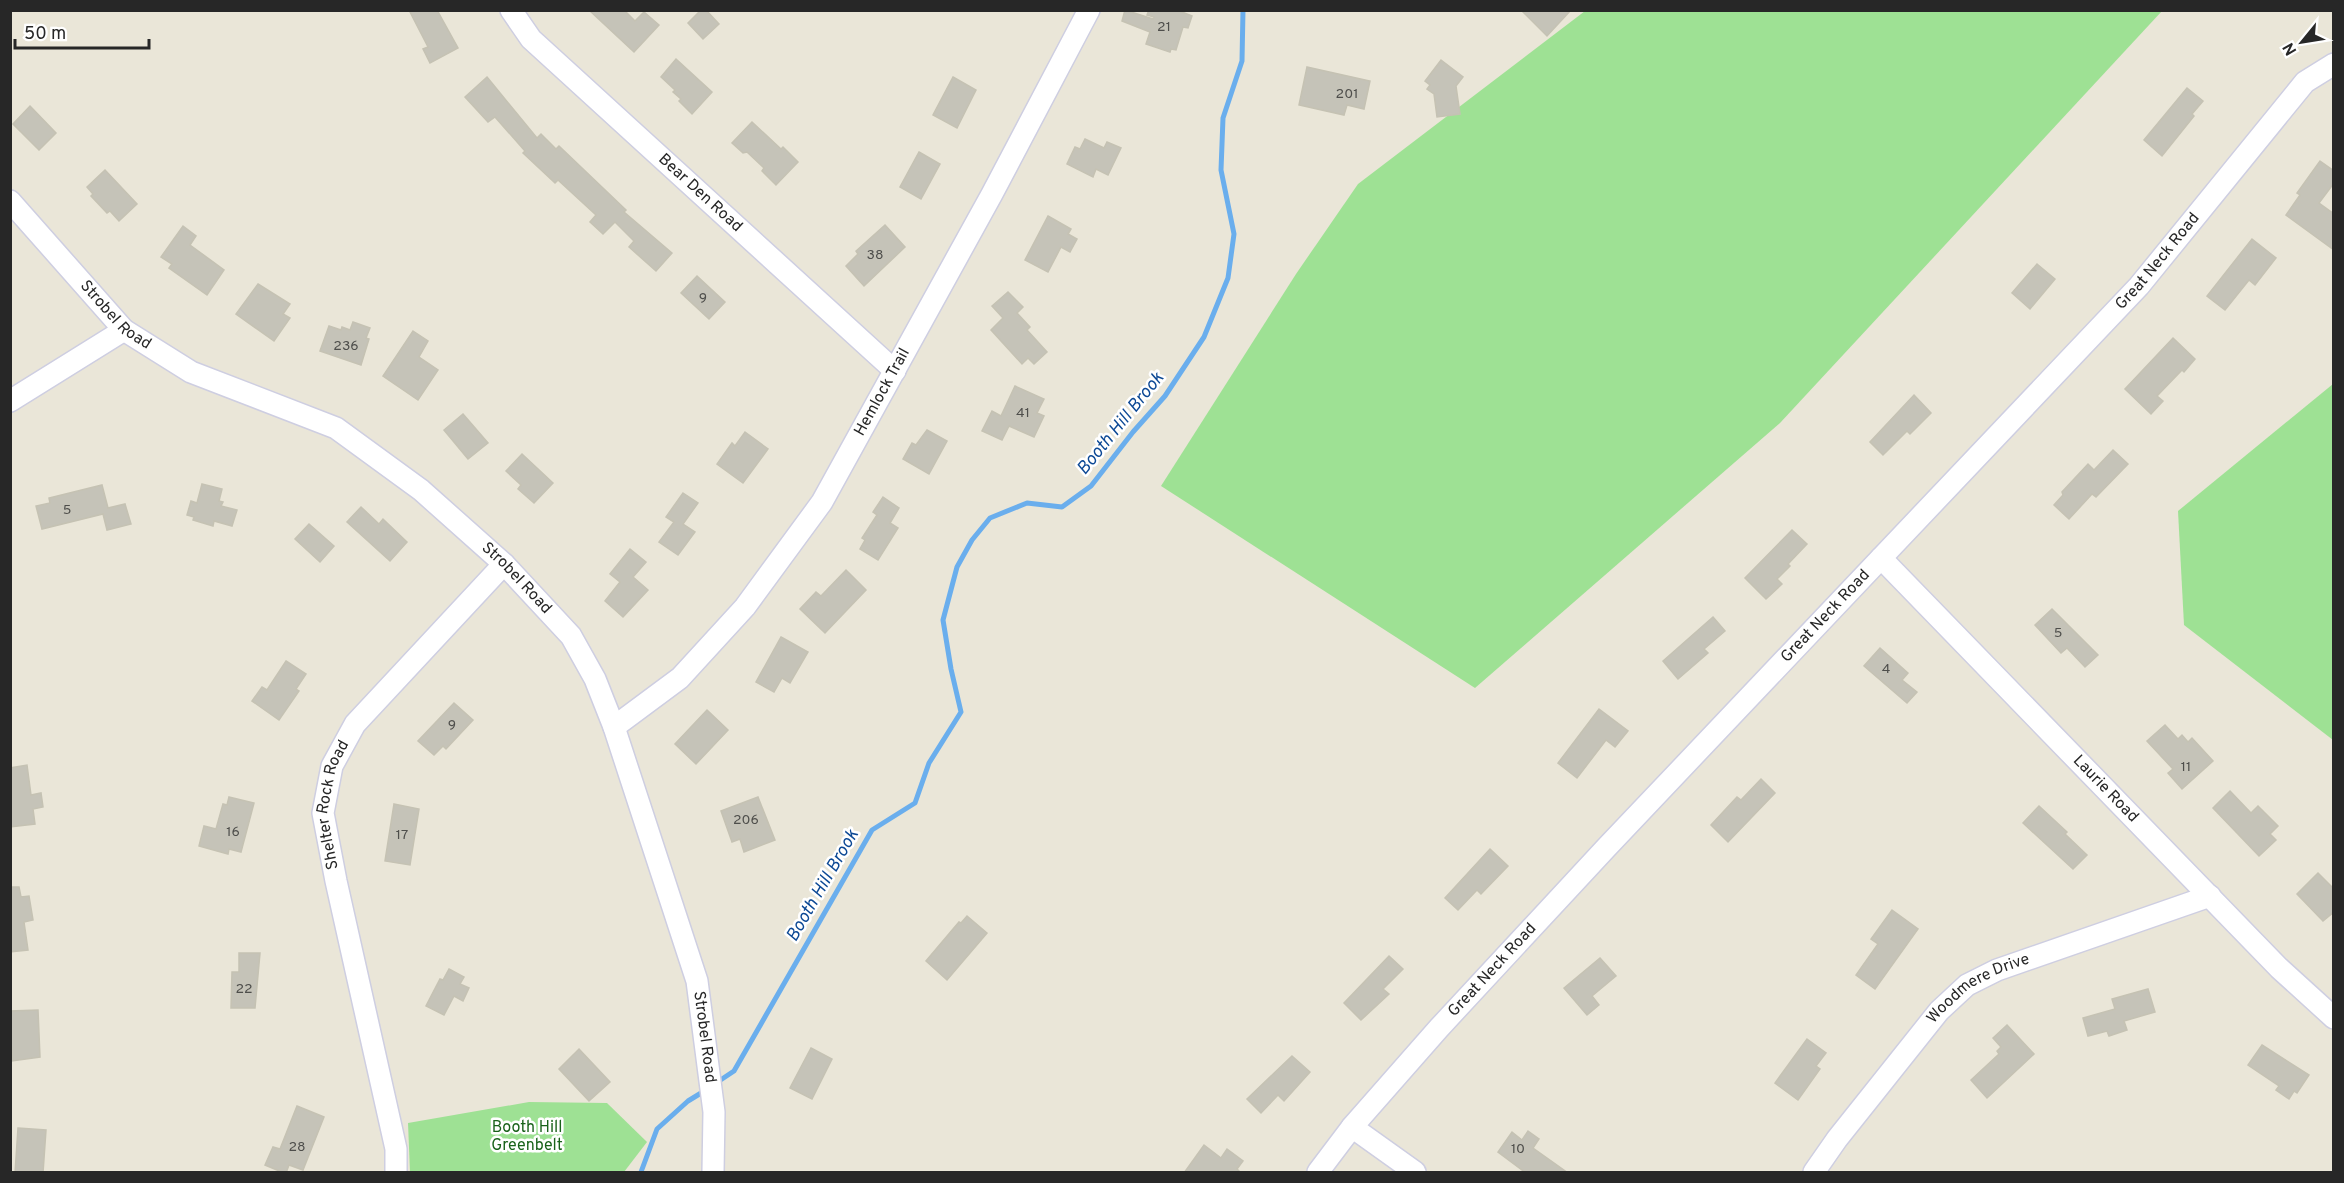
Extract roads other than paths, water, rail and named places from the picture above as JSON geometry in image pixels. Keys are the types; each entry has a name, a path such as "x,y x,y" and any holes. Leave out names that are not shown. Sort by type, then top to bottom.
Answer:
{"street":[{"name":"Bear Den Road","path":"512,10 531,39 895,371"},
{"name":"Hemlock Trail","path":"614,727 680,678 745,607 822,502 992,194 1089,10"},
{"name":"Great Neck Road","path":"1318,1173 1352,1127 1495,968 2139,286 2305,82 2334,64"},
{"name":"Strobel Road","path":"10,201 124,330 191,372 336,428 420,490 504,564 571,636 595,679 614,727 697,981 714,1112 712,1173"},
{"path":"10,401 124,330"},
{"name":"Laurie Road","path":"1881,558 2279,968 2334,1018"},
{"name":"Shelter Rock Road","path":"396,1173 396,1149 323,813 332,766 355,724 504,564"},
{"name":"Woodmere Drive","path":"1814,1173 1837,1139 1939,1011 1967,985 1997,970 2210,896"},
{"path":"1352,1127 1415,1173"}],"waterway":[{"name":"Booth Hill Brook","path":"716,1083 734,1071 872,830 915,803 929,763 961,712 943,620 957,567 972,540 990,518 1027,503 1062,507 1091,486 1133,432 1165,396 1204,337 1228,278 1234,234 1221,170 1223,118 1242,61 1243,10"},
{"name":"Booth Hill Brook","path":"641,1172 657,1129 688,1101 706,1090"}],"park label":[{"name":"Booth Hill Greenbelt","path":"527,1137"}]}
